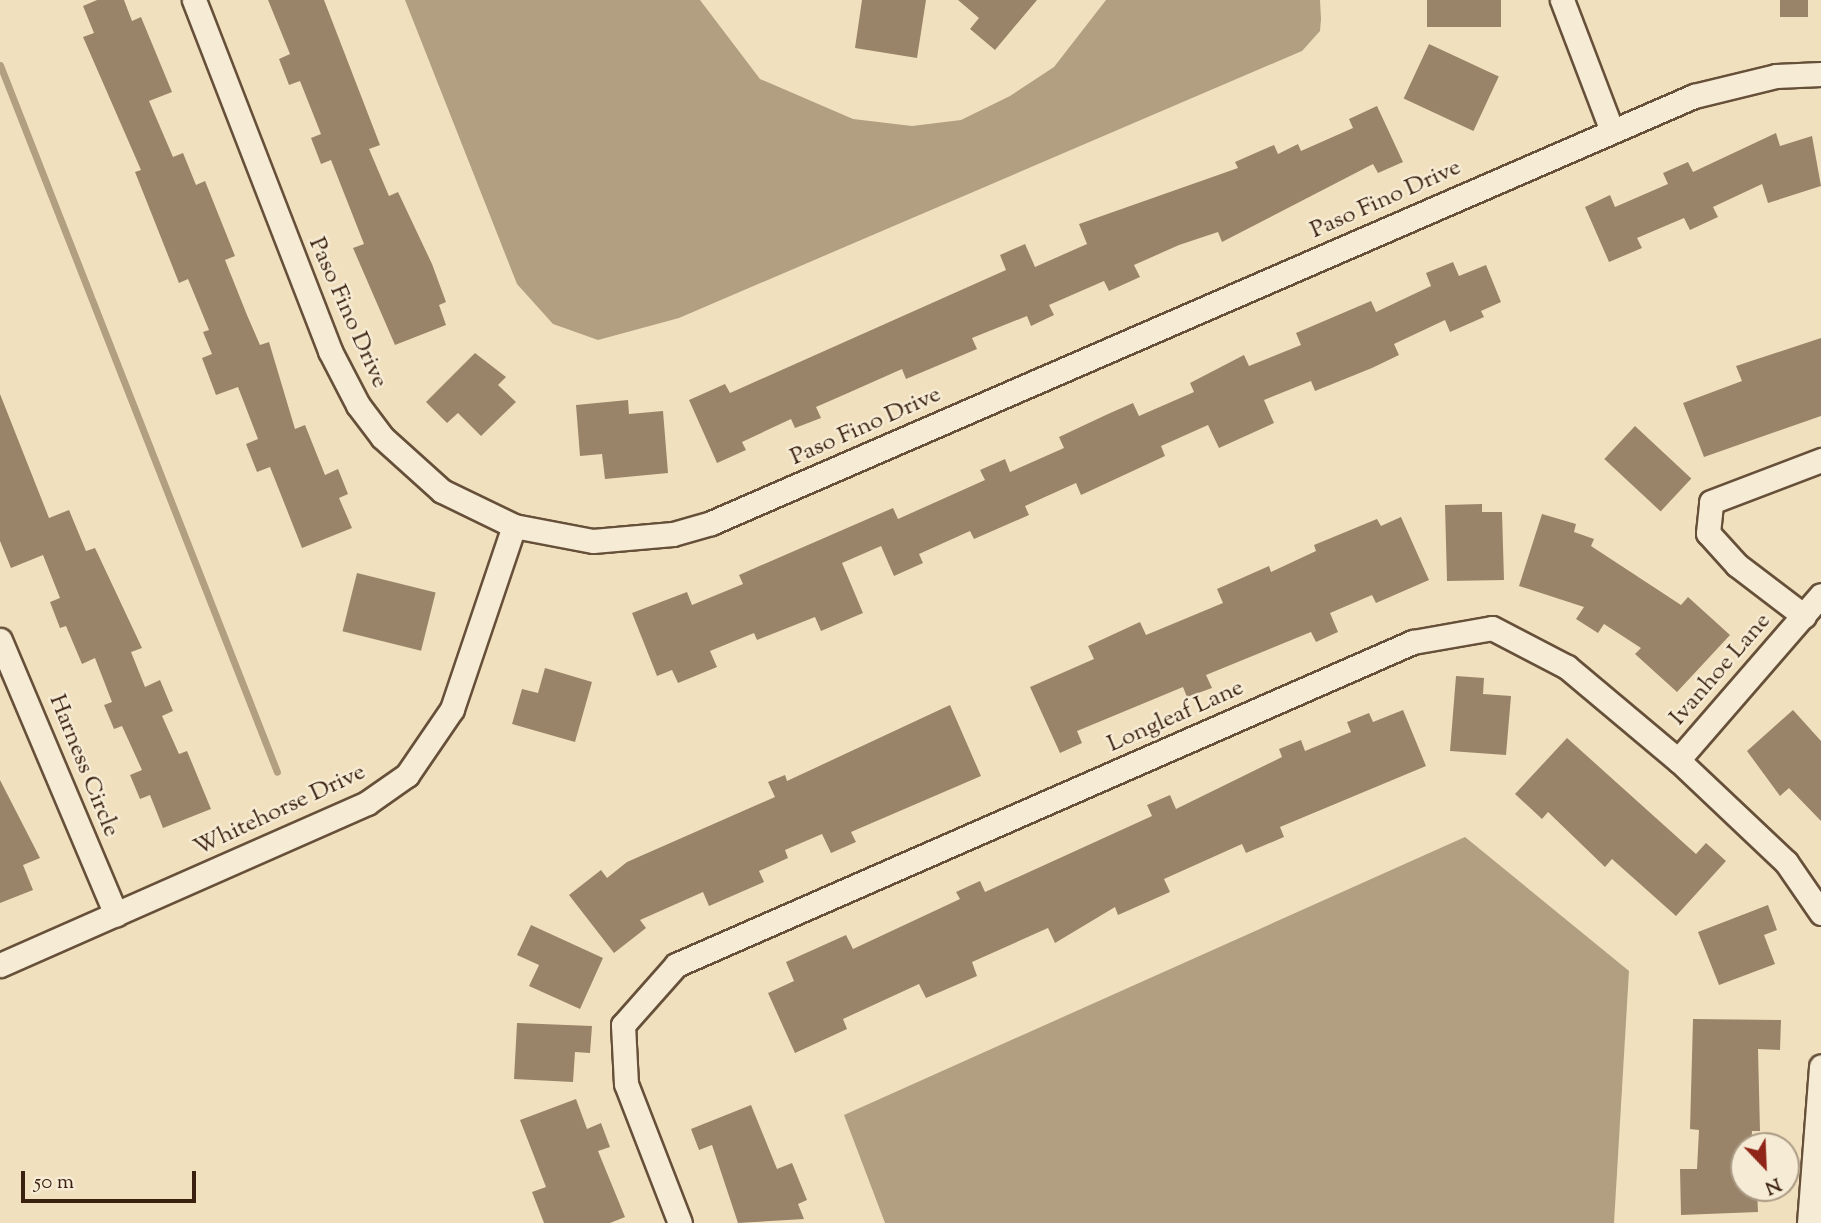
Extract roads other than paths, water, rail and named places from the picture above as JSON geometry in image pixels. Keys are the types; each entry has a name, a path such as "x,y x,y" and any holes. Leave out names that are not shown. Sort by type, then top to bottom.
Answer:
{"street":[{"name":"Paso Fino Drive","path":"194,0 330,351 358,405 382,438 442,491 514,526 606,541 673,534 711,523 1612,131 1726,86 1821,74"},
{"path":"1562,0 1612,131"},
{"name":"Ivanhoe Lane","path":"1804,616 1737,565 1708,533 1711,502 1821,460"},
{"name":"Whitehorse Drive","path":"0,965 367,803 407,775 452,709 514,526"},
{"name":"Ivanhoe Lane","path":"1678,760 1821,595"},
{"name":"Longleaf Lane","path":"680,1223 626,1084 623,1025 676,965 1413,642 1492,628 1567,667 1678,760 1786,862 1821,914"},
{"name":"Harness Circle","path":"0,640 116,914"},
{"path":"1809,1223 1821,1066"}],"waterway":[{"path":"0,65 277,772"}]}
